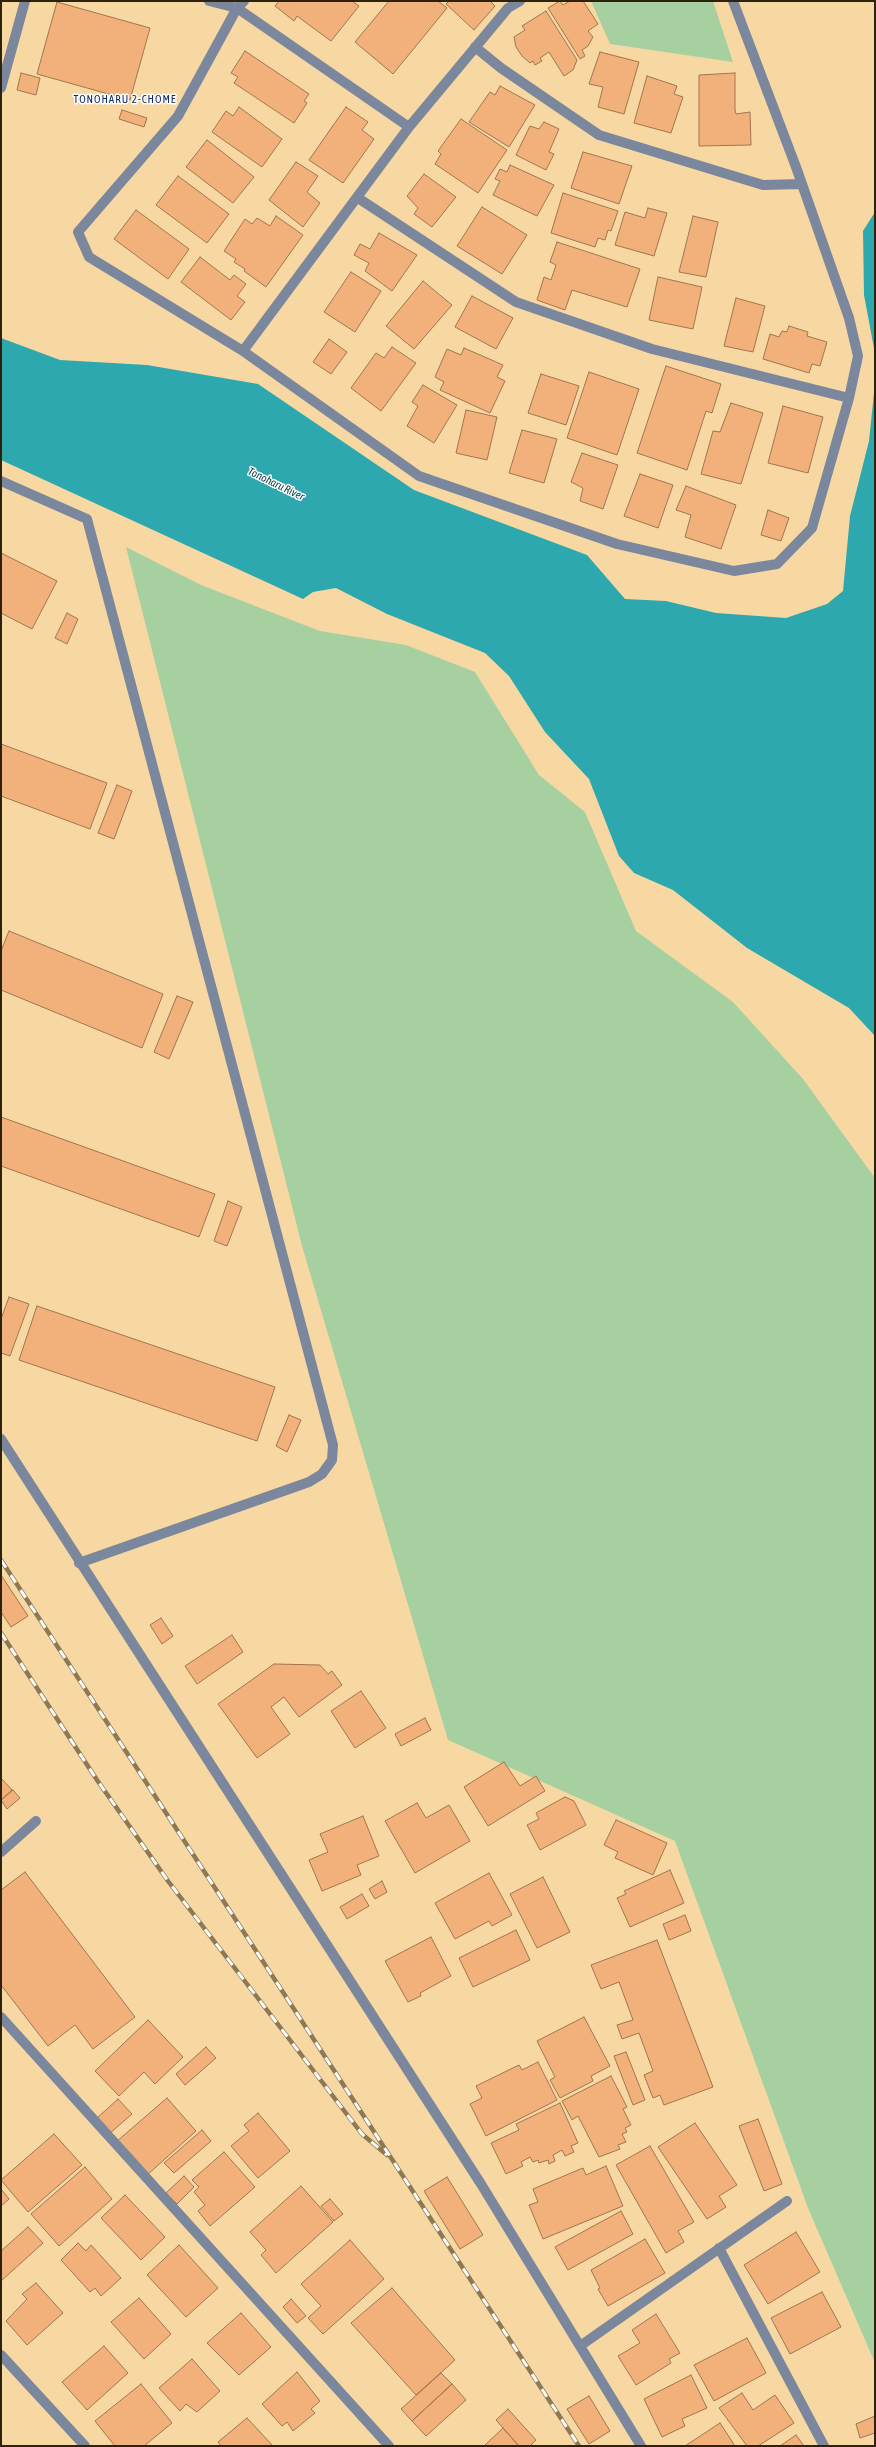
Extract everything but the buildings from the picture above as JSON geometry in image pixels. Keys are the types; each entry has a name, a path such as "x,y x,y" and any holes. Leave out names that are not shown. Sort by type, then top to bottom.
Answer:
{"street":[{"path":"1,88 25,1"},
{"path":"209,1 241,5 409,127"},
{"path":"243,351 358,198 409,127 508,8 520,1"},
{"path":"241,5 178,116 78,232 89,257 243,351 419,476 617,544 734,571 777,564 812,528 849,398 858,356 849,318 802,184 733,1"},
{"path":"475,47 501,68 599,134 762,185 802,184"},
{"path":"358,198 516,302 652,349 849,398"},
{"path":"1,481 87,519 333,1445 332,1460 322,1474 309,1482 79,1563"},
{"path":"1,1439 79,1563 482,2184 641,2446"},
{"path":"1,1852 36,1821"},
{"path":"1,2017 389,2446"},
{"path":"580,2346 787,2201"},
{"path":"719,2248 824,2446"},
{"path":"1,2355 85,2446"}],"green space":[{"path":"591,1 713,1 733,62 610,44"},
{"path":"126,547 201,585 320,631 406,645 475,672 539,775 585,812 636,931 733,1002 803,1079 875,1178 875,2363 808,2208 675,1841 448,1740 302,1246"}],"water":[{"path":"875,212 875,354 864,295 863,231"},
{"name":"Tonoharu River","path":"1,338 60,360 147,365 258,384 414,490 587,555 625,599 666,601 716,613 786,618 827,604 843,591 850,516 869,441 875,383 875,1036 849,1008 747,948 673,890 634,873 619,856 589,779 545,732 509,676 485,653 387,614 336,588 313,592 303,599 1,460"}],"railway":[{"path":"1,1560 579,2446"},
{"path":"1,1633 97,1780 168,1881 362,2134 387,2155"}],"district":[{"name":"TONOHARU 2-CHOME","path":"125,100"}]}
